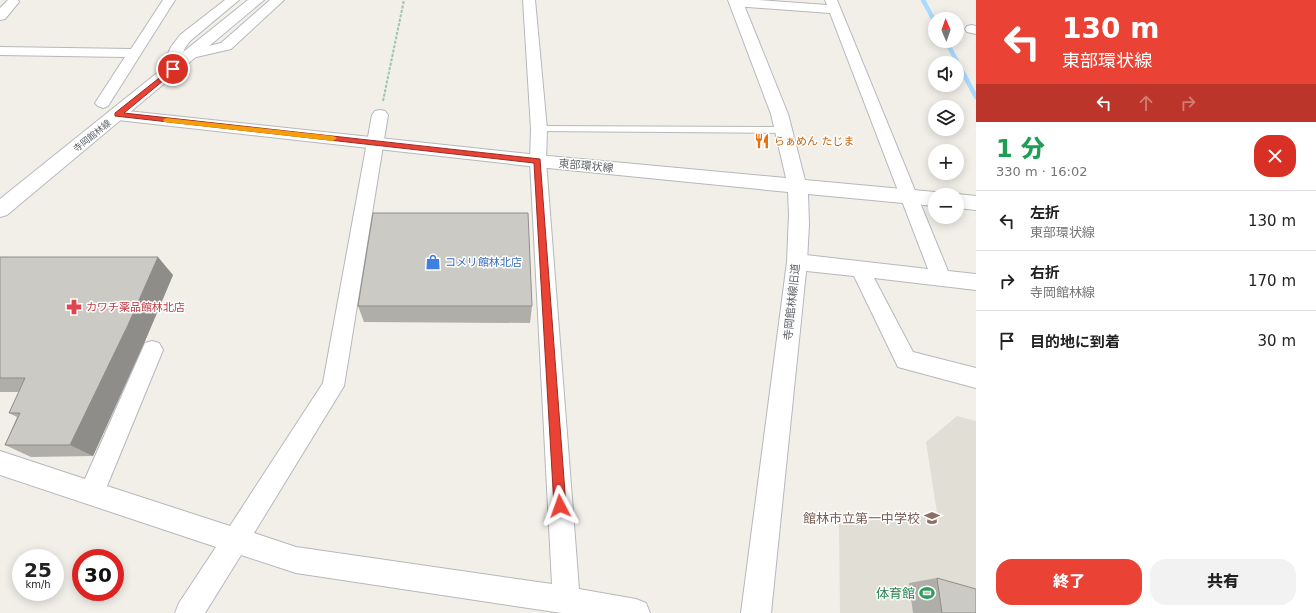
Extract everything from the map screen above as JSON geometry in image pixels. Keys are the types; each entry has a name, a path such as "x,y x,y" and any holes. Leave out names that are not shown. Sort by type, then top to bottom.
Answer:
{"street":[{"path":"104,103 169,0"},
{"path":"164,77 178,47 185,38 233,0"},
{"name":"寺岡館林線","path":"0,210 257,0"},
{"path":"192,54 226,46 278,0"},
{"path":"529,0 539,129 538,161 566,600"},
{"path":"735,1 833,5 941,278"},
{"name":"寺岡館林線旧道","path":"735,1 770,85 785,130 797,186 799,227 797,262 756,613"},
{"path":"0,16 13,2"},
{"path":"0,51 135,53"},
{"name":"東部環状線","path":"118,115 538,161 928,198"},
{"path":"189,613 333,386 380,115"},
{"path":"964,202 976,203"},
{"path":"797,262 976,282"},
{"path":"860,269 906,360 976,378"},
{"path":"91,494 152,350"},
{"path":"0,463 296,560 566,600 636,613"}],"lane":[{"path":"539,129 785,130"}],"path":[{"path":"380,115 404,0"}],"shaded area":[{"name":"館林市立第一中学校","path":"957,416 976,421 976,613 840,613 839,524 937,513 926,442"}],"building":[{"path":"373,213 528,213 532,306 358,306"},
{"path":"0,257 158,257 128,325 70,445 5,445 20,413 9,413 25,378 0,378"},
{"path":"937,578 976,589 976,613 942,613"}],"waterway":[{"path":"923,0 930,12"},
{"path":"950,48 976,97"}],"slow traffic":[{"path":"166,120 333,138"}],"place":[{"name":"らぁめん たじま","path":"762,141"},
{"name":"コメリ館林北店","path":"433,262"},
{"name":"カワチ薬品館林北店","path":"74,307"},
{"name":"館林市立第一中学校","path":"932,518"},
{"name":"体育館","path":"927,593"}],"route":[{"path":"173,69 118,115 538,161 560,506"}]}
